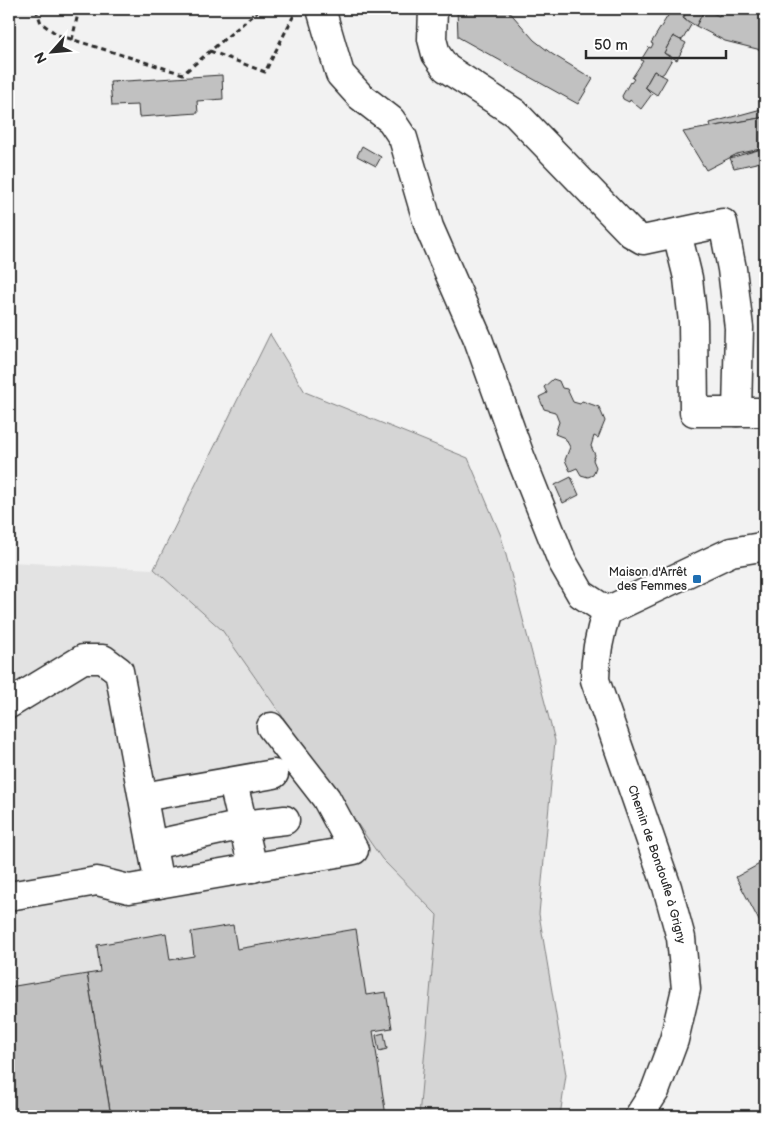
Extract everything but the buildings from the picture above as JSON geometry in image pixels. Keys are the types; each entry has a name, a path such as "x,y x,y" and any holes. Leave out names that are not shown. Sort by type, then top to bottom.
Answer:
{"street":[{"path":"321,9 340,74 360,96 391,120 402,138 415,175 429,227 478,339 520,456 562,561 581,594 607,611 730,552 764,545"},
{"path":"433,9 432,39 436,54 446,68 515,113 631,233 643,240 723,223 732,269 738,328 737,412"},
{"path":"677,232 688,278 693,322 694,412 765,412"},
{"name":"Chemin de Bondoufle à Grigny","path":"607,611 598,635 595,655 595,680 667,887 681,938 686,989 674,1040 655,1091 639,1116"},
{"path":"9,704 83,659 102,659 119,671 159,884"},
{"path":"9,896 97,881 129,890 354,850 326,798 271,727"},
{"path":"143,797 233,783 274,774"},
{"path":"233,783 253,868"},
{"path":"152,845 243,826 285,820"}],"path":[{"path":"36,9 41,23 58,35 183,74 260,9"},
{"path":"72,40 79,9"},
{"path":"210,51 265,72 297,9"},
{"path":"274,53 281,56"}],"shaded area":[{"path":"270,334 305,392 468,458 501,536 555,741 539,914 566,1075 560,1116 419,1116 437,915 382,859 222,630 154,569"},
{"path":"9,562 154,569 222,630 382,859 437,915 427,1116 9,1116"}],"place":[{"name":"Maison d'Arrêt des Femmes","path":"697,579"}]}
